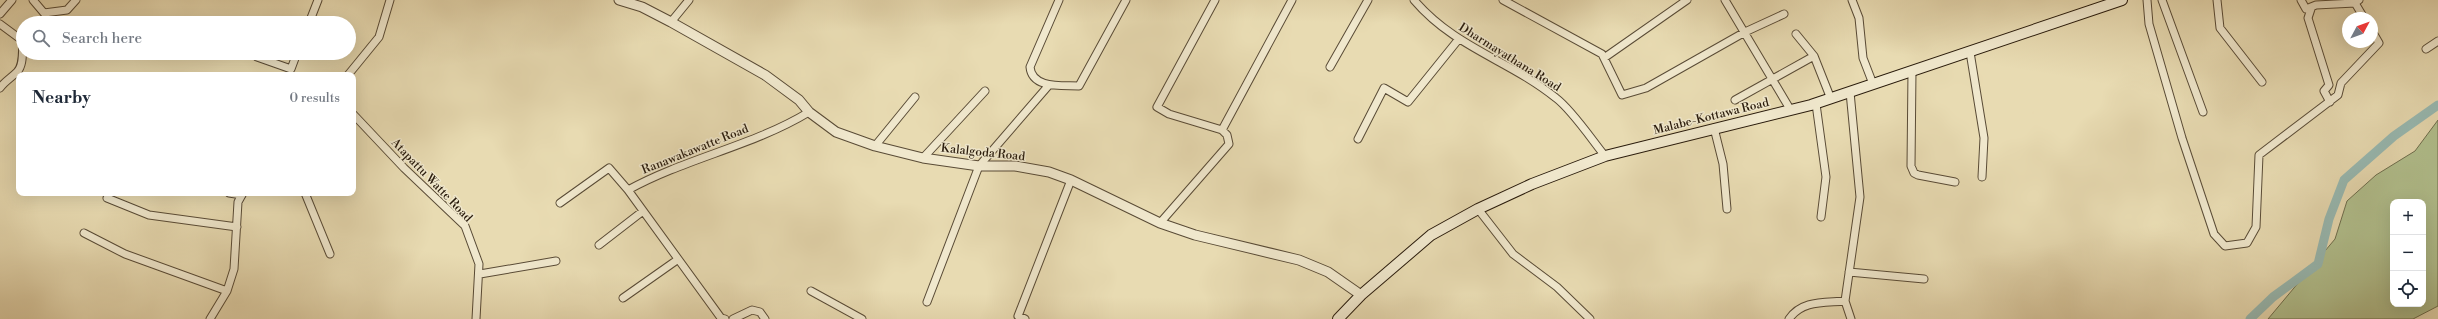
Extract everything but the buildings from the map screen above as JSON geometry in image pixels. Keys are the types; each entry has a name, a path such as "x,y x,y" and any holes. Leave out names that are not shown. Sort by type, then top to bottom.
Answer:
{"main road":[{"name":"Malabe-Kottawa Road","path":"1338,319 1361,295 1431,235 1478,209 1532,184 1605,156 1790,109 1816,104 2122,0"}],"street":[{"path":"0,14 12,0"},
{"path":"33,0 44,13 67,10 76,0"},
{"path":"312,16 318,0"},
{"path":"350,72 379,37 390,0"},
{"name":"Kalalgoda Road","path":"619,0 642,7 765,75 799,100 809,112 836,132 875,146 923,158 979,166 1015,166 1049,172 1071,180 1160,222 1195,234 1299,260 1328,272 1361,295"},
{"path":"671,22 688,0"},
{"path":"1059,0 1030,67 1031,74 1035,79 1049,85 1079,86 1126,0"},
{"path":"1160,222 1229,144 1227,135 1222,130 1169,114 1157,107 1215,0"},
{"path":"1222,130 1292,0"},
{"path":"1330,67 1368,0"},
{"name":"Dharmayathana Road","path":"1414,0 1423,11 1458,40 1533,82 1558,99 1605,156"},
{"path":"1503,0 1602,54 1622,95 1646,88 1745,32 1784,14"},
{"path":"1604,58 1687,0"},
{"path":"1725,0 1790,109"},
{"path":"1852,0 1859,18 1863,58 1873,84"},
{"path":"2147,0 2149,24 2182,138 2214,234 2225,246 2247,244 2256,227 2259,155 2338,95 2341,83 2374,48"},
{"path":"2162,0 2203,112"},
{"path":"2217,0 2220,28 2262,82"},
{"path":"2301,0 2306,9 2311,9"},
{"path":"2330,102 2324,91 2329,85 2308,18 2311,9 2316,5 2357,1 2362,12"},
{"path":"0,24 16,36"},
{"path":"1796,34 1814,56 1831,99"},
{"path":"1358,139 1384,88 1408,102 1458,40"},
{"path":"2426,49 2438,41"},
{"path":"1970,52 1984,138 1982,177"},
{"path":"1735,100 1814,56"},
{"path":"18,72 22,60"},
{"path":"266,60 291,69 294,60"},
{"path":"1912,71 1911,166 1914,173 1918,175 1955,182"},
{"path":"0,88 6,80 16,73"},
{"path":"927,302 979,166 1049,85"},
{"path":"923,158 986,92"},
{"path":"1850,92 1860,197 1845,301 1851,319"},
{"path":"875,146 915,97"},
{"path":"1816,104 1826,177 1821,217"},
{"name":"Ranawakawatte Road","path":"628,190 657,174 718,153 792,122 809,112"},
{"name":"Atapattu Watte Road","path":"356,117 404,168 465,226 479,264 480,274 476,319"},
{"path":"1714,128 1723,164 1727,209"},
{"path":"560,203 609,168 628,190 677,260 721,318 725,319"},
{"path":"1025,319 1018,316 1071,180"},
{"path":"210,319 227,291 234,268 238,202 241,196"},
{"path":"306,196 330,254"},
{"path":"107,198 149,215 236,227"},
{"path":"1478,209 1513,254 1557,287 1590,319"},
{"path":"599,245 643,211"},
{"path":"84,233 125,254 227,291"},
{"path":"623,298 677,260"},
{"path":"480,274 556,261"},
{"path":"1849,272 1924,279"},
{"path":"811,291 862,319"},
{"path":"1789,319 1795,310 1806,305 1845,301"},
{"path":"733,319 752,310 760,312 765,319"}],"green space":[{"path":"2438,120 2438,306 2413,319 2268,319 2335,239 2347,201 2376,175 2415,151"}],"waterway":[{"path":"2250,319 2273,297 2318,264 2329,219 2344,180 2394,136 2438,105"}]}
